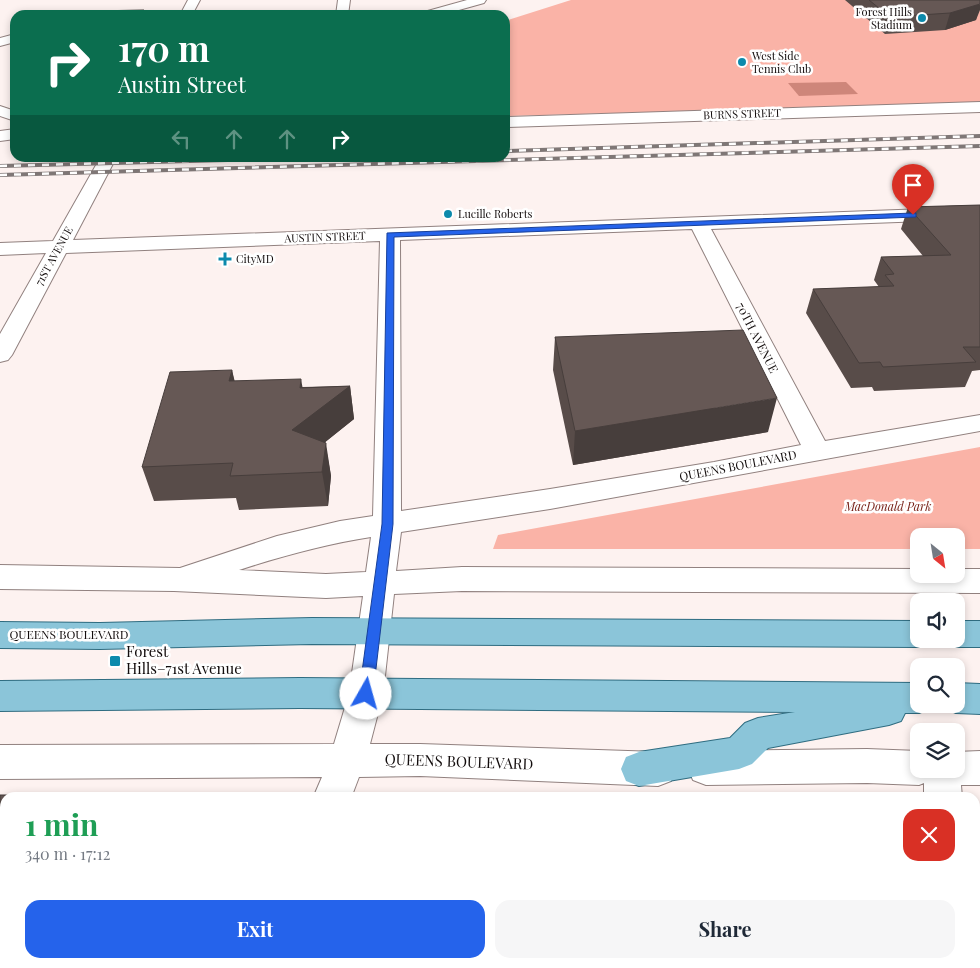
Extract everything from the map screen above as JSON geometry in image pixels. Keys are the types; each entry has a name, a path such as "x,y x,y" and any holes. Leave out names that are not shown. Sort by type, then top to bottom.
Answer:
{"main road":[{"name":"QUEENS BOULEVARD","path":"0,635 100,636 312,631 910,634"},
{"path":"965,634 980,634"},
{"path":"0,696 366,694 910,698"},
{"path":"965,698 980,699"},
{"path":"639,769 739,753 758,734 910,707"}],"street":[{"path":"445,10 480,0"},
{"name":"BURNS STREET","path":"510,122 980,107"},
{"name":"71ST AVENUE","path":"0,355 106,162"},
{"name":"AUSTIN STREET","path":"0,249 980,213"},
{"name":"70TH AVENUE","path":"698,223 818,452"},
{"path":"334,792 347,760 366,694 388,524 390,235"},
{"name":"QUEENS BOULEVARD","path":"174,580 286,545 340,531 540,501 980,423"},
{"name":"QUEENS BOULEVARD","path":"0,577 174,580 326,586 462,579 980,581"},
{"name":"QUEENS BOULEVARD","path":"0,762 420,760 639,769 867,766 910,768"},
{"path":"965,769 980,768"},
{"path":"942,778 943,792"}],"green space":[{"name":"West Side Tennis Club","path":"571,0 980,0 980,103 510,116 510,19"},
{"name":"MacDonald Park","path":"980,447 980,549 965,549 965,528 910,528 910,549 493,549 498,535"}],"shaded area":[{"path":"846,82 858,94 799,96 788,83"}],"building":[{"path":"869,0 980,0 980,4 950,13 890,17"},
{"path":"980,205 980,347 963,347 976,362 883,367 880,362 859,363 813,289 894,286 885,275 894,274 881,257 951,255 908,207"},
{"path":"743,330 777,398 575,431 555,337"},
{"path":"232,370 229,381 301,379 300,388 350,386 292,430 326,443 322,472 230,476 233,463 142,467 170,372"}],"railway":[{"path":"510,151 980,136"},
{"path":"510,160 980,146"},
{"path":"0,166 150,162"},
{"path":"0,175 439,162"}],"place":[{"name":"Forest Hills Stadium","path":"922,18"},
{"name":"West Side Tennis Club","path":"742,62"},
{"name":"Lucille Roberts","path":"448,214"},
{"name":"CityMD","path":"225,259"},
{"name":"Forest Hills–71st Avenue","path":"115,661"}],"route":[{"path":"366,694 388,524 390,235 913,215"}]}
